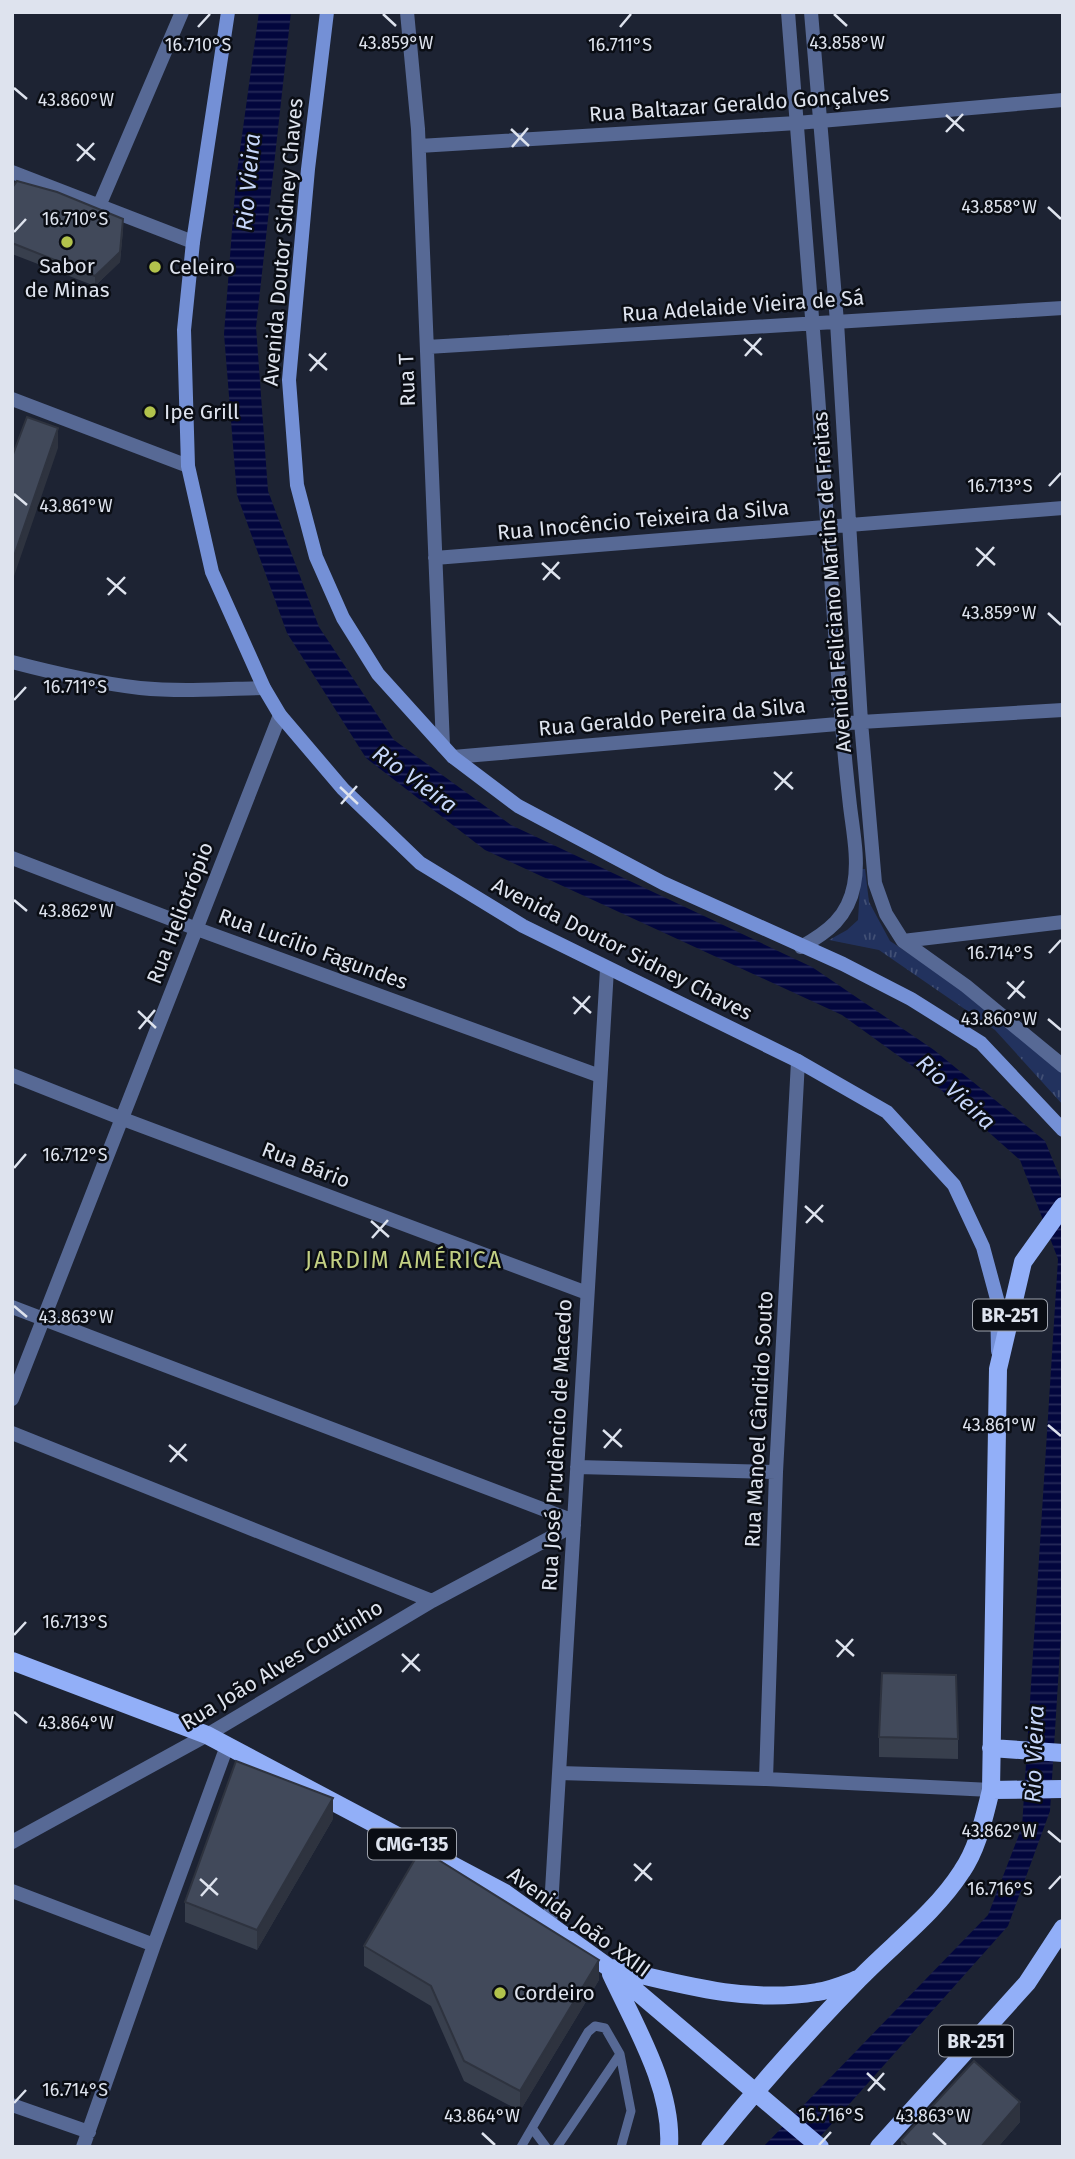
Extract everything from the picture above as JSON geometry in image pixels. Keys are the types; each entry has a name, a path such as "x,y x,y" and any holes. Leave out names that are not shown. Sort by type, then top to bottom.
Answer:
{"main road":[{"name":"Avenida Doutor Sidney Chaves","path":"228,12 193,242 184,330 188,466 212,572 264,688 280,715 343,789 420,863 523,926 798,1061 887,1112 954,1185 983,1247 997,1299 998,1369"},
{"name":"Avenida Doutor Sidney Chaves","path":"327,12 308,169 289,380 297,485 316,557 344,618 378,674 448,752 518,806 663,883 843,964 911,999 981,1043 1063,1130"},
{"name":"BR-251","path":"710,2147 755,2091 859,1979 935,1906 964,1869 999,1791 998,1369 1023,1262 1062,1206"},
{"name":"Avenida João XXIII","path":"12,1661 207,1735 505,1893 608,1967 820,2147"},
{"path":"1000,1748 1063,1753"},
{"path":"999,1791 1063,1789"},
{"name":"BR-251","path":"879,2147 1027,1983 1063,1928"},
{"path":"608,1967 715,1993 782,1996 819,1992 859,1979"},
{"path":"608,1967 657,2074 667,2107 669,2147"}],"street":[{"path":"99,206 182,12"},
{"name":"Rua T","path":"407,12 419,146 435,558 448,752"},
{"name":"Avenida Feliciano Martins de Freitas","path":"788,12 814,323 841,724 855,852 854,884 848,907 823,934 801,947"},
{"name":"Avenida Feliciano Martins de Freitas","path":"811,12 837,321 861,722 875,883 886,914 903,941 967,986 1063,1066"},
{"name":"Rua Baltazar Geraldo Gonçalves","path":"419,146 797,123 1063,100"},
{"path":"12,172 193,242"},
{"name":"Rua Adelaide Vieira de Sá","path":"427,347 1063,308"},
{"path":"12,399 188,466"},
{"name":"Rua Inocêncio Teixeira da Silva","path":"435,558 1063,508"},
{"path":"12,662 82,680 141,688 264,688"},
{"name":"Rua Geraldo Pereira da Silva","path":"448,752 1063,710"},
{"name":"Rua Heliotrópio","path":"12,1399 280,715"},
{"name":"Rua Lucílio Fagundes","path":"12,858 197,929 600,1076"},
{"path":"903,941 1063,922"},
{"name":"Rua José Prudêncio de Macedo","path":"550,1924 607,969"},
{"name":"Rua Manoel Cândido Souto","path":"766,1779 776,1472 798,1061"},
{"name":"Rua Bário","path":"12,1074 123,1119 587,1293"},
{"path":"12,1307 574,1523"},
{"path":"12,1433 432,1601"},
{"path":"577,1467 776,1472"},
{"name":"Rua João Alves Coutinho","path":"12,1842 207,1735 432,1601 574,1523"},
{"path":"83,2147 227,1746"},
{"path":"559,1773 766,1779 999,1791"},
{"path":"12,1892 154,1945"},
{"path":"12,2105 89,2132"}],"lane":[{"path":"521,2147 588,2032 595,2026 605,2028 620,2054 631,2110 621,2147"},
{"path":"556,2147 620,2054"},
{"path":"532,2128 546,2147"}],"green space":[{"path":"861,869 865,869 869,902 890,941 961,988 1039,1052 1063,1075 1063,1105 995,1030 879,950 829,940 858,920"}],"water":[{"name":"Rio Vieira","path":"259,12 291,12 256,327 268,491 319,627 394,740 511,825 812,967 934,1050 1045,1141 1063,1185 1063,1602 1050,1811 1008,1926 811,2147 763,2147 988,1915 1022,1827 1058,1259 1020,1160 922,1073 842,1015 485,850 366,758 287,633 237,495 224,334 236,179"}],"building":[{"name":"Sabor de Minas","path":"17,181 57,192 123,219 120,252 95,276 12,243 12,188"},
{"path":"27,417 58,428 12,562 12,457"},
{"path":"882,1673 956,1675 958,1739 879,1737"},
{"path":"236,1761 333,1798 257,1930 185,1902"},
{"name":"Cordeiro","path":"421,1849 599,1960 520,2091 464,2061 431,1986 364,1946"},
{"path":"974,2061 1020,2102 981,2147 908,2147 901,2140"}],"place":[{"name":"Sabor de Minas","path":"67,242"},
{"name":"Celeiro","path":"155,267"},
{"name":"Ipe Grill","path":"150,412"},
{"name":"Cordeiro","path":"500,1993"}],"district":[{"name":"JARDIM AMÉRICA","path":"404,1260"}]}
